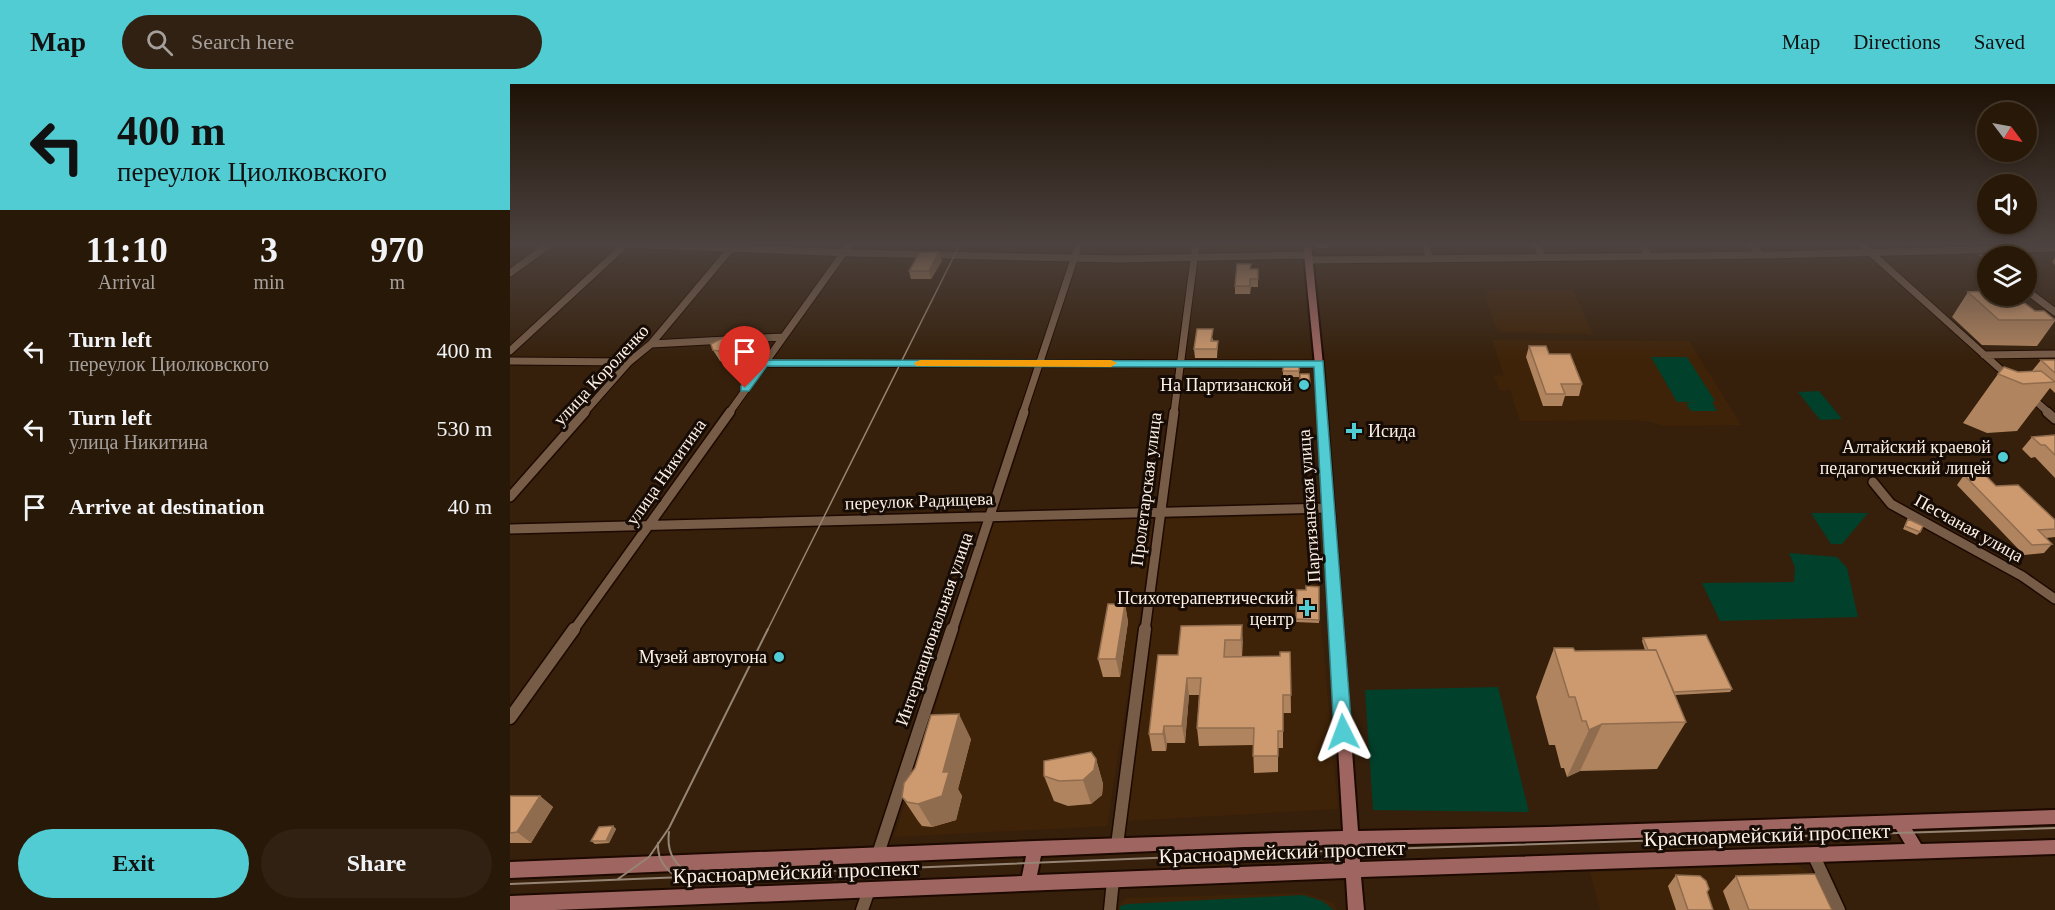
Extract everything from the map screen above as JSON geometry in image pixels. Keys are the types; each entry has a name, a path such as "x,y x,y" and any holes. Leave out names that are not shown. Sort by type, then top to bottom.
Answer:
{"main road":[{"name":"Партизанская улица","path":"1312,283 1356,910"},
{"name":"Красноармейский проспект","path":"510,870 1350,836 1547,834 2055,817"},
{"path":"1899,821 1917,851"},
{"name":"Красноармейский проспект","path":"510,904 628,905 869,890 1353,869 2055,847"},
{"path":"1028,883 1035,848"}],"street":[{"path":"510,351 584,283"},
{"name":"улица Короленко","path":"510,498 629,362 651,344 702,283"},
{"name":"улица Никитина","path":"510,718 823,283"},
{"name":"Интернациональная улица","path":"878,854 1067,283"},
{"name":"Пролетарская улица","path":"1117,845 1191,283"},
{"path":"1904,283 2055,419"},
{"path":"2037,298 2055,312"},
{"path":"651,344 783,337"},
{"path":"1984,355 2055,354"},
{"path":"510,361 629,362"},
{"path":"763,363 1319,364"},
{"name":"Песчаная улица","path":"1873,482 1891,504 2022,576 2055,599"},
{"name":"переулок Радищева","path":"510,529 1329,508"},
{"path":"1813,855 1839,910"},
{"path":"1110,910 1113,880"},
{"path":"862,910 869,890"}],"shaded area":[{"path":"1573,290 1593,334 1503,332 1496,327 1486,299 1487,292"},
{"path":"1492,340 1689,341 1741,425 1663,426 1634,420 1520,421 1510,390 1500,391 1494,376 1504,375"},
{"path":"1311,515 1338,809 1126,821 1165,519"},
{"path":"1155,517 1107,826 894,837 994,523"},
{"path":"1797,865 1810,873 1827,910 1600,910 1590,872"},
{"path":"1304,893 1334,903 1337,910 1119,910 1120,904 1126,898"}],"green space":[{"path":"1651,357 1687,357 1715,401 1712,402 1717,411 1691,411 1686,403 1695,402 1677,402"},
{"path":"1819,391 1842,419 1820,420 1798,392"},
{"path":"1811,513 1868,513 1842,544 1831,544"},
{"path":"1789,553 1837,557 1847,568 1858,617 1720,621 1702,583 1794,582 1795,567"},
{"path":"1498,687 1529,812 1373,810 1365,690"},
{"path":"1303,895 1322,901 1334,910 1120,910 1120,906 1128,904"}],"building":[{"path":"1235,283 1250,283 1250,286 1235,286"},
{"path":"1968,292 1977,292 1977,300"},
{"path":"1984,306 2028,306 2035,311 2044,311 2055,320 1999,320"},
{"path":"1197,329 1213,329 1211,341 1218,341 1217,349 1194,349"},
{"path":"745,333 751,337 736,347 713,350 711,344 726,336 732,338"},
{"path":"1529,346 1546,346 1549,354 1570,354 1582,384 1561,384 1565,394 1546,394"},
{"path":"2041,360 2055,360 2055,373"},
{"path":"1283,364 1299,364 1299,371 1283,371"},
{"path":"2004,367 2018,372 2041,371 2055,382 2023,384 1998,374"},
{"path":"1300,374 1309,374 1310,383 1300,383"},
{"path":"2055,435 2055,455 2032,437"},
{"path":"1984,474 1996,486 2018,485 2055,520 2055,529 2038,530 2052,544 2032,545 1964,475"},
{"path":"1908,519 1923,526 1920,532 1905,526"},
{"name":"Психотерапевтический центр","path":"1306,586 1319,587 1319,620 1296,619 1297,590 1306,590"},
{"path":"1108,604 1125,604 1116,659 1098,659"},
{"path":"1242,625 1241,640 1225,640 1224,657 1280,656 1280,652 1290,652 1291,695 1283,695 1283,731 1278,731 1278,756 1253,756 1254,728 1197,728 1201,678 1187,678 1182,726 1164,726 1163,734 1149,734 1158,655 1178,655 1181,626"},
{"path":"1706,635 1732,689 1674,692 1656,650 1648,650 1643,638"},
{"path":"1554,648 1573,648 1575,651 1656,650 1686,722 1602,724 1589,730 1586,721 1582,721 1575,697 1569,697"},
{"path":"959,714 943,772 949,772 942,796 918,804 907,802 902,797 904,783 915,768 931,715"},
{"path":"1091,752 1096,759 1094,770 1083,780 1059,781 1044,776 1044,761"},
{"path":"510,796 540,796 517,832 510,833"},
{"path":"613,826 606,841 591,841 599,827"},
{"path":"1815,874 1832,910 1749,910 1736,876"},
{"path":"1676,875 1700,876 1706,881 1713,910 1688,910"}],"tram line":[{"path":"767,631 941,283"},
{"path":"658,844 669,828 768,629"},
{"path":"693,877 1351,850 2055,828"},
{"path":"669,832 669,847 674,859 693,877"},
{"path":"618,879 649,857 658,844"},
{"path":"658,844 663,864 677,877"},
{"path":"510,884 677,877"},
{"path":"677,877 693,877"}],"slow traffic":[{"path":"920,363 1111,363"}],"place":[{"name":"На Партизанской","path":"1304,385"},
{"name":"Исида","path":"1354,431"},
{"name":"Алтайский краевой педагогический лицей","path":"2003,457"},
{"name":"Психотерапевтический центр","path":"1307,608"},
{"name":"Музей автоугона","path":"779,657"}],"route":[{"path":"745,388 763,363 1319,364 1343,732"}]}
